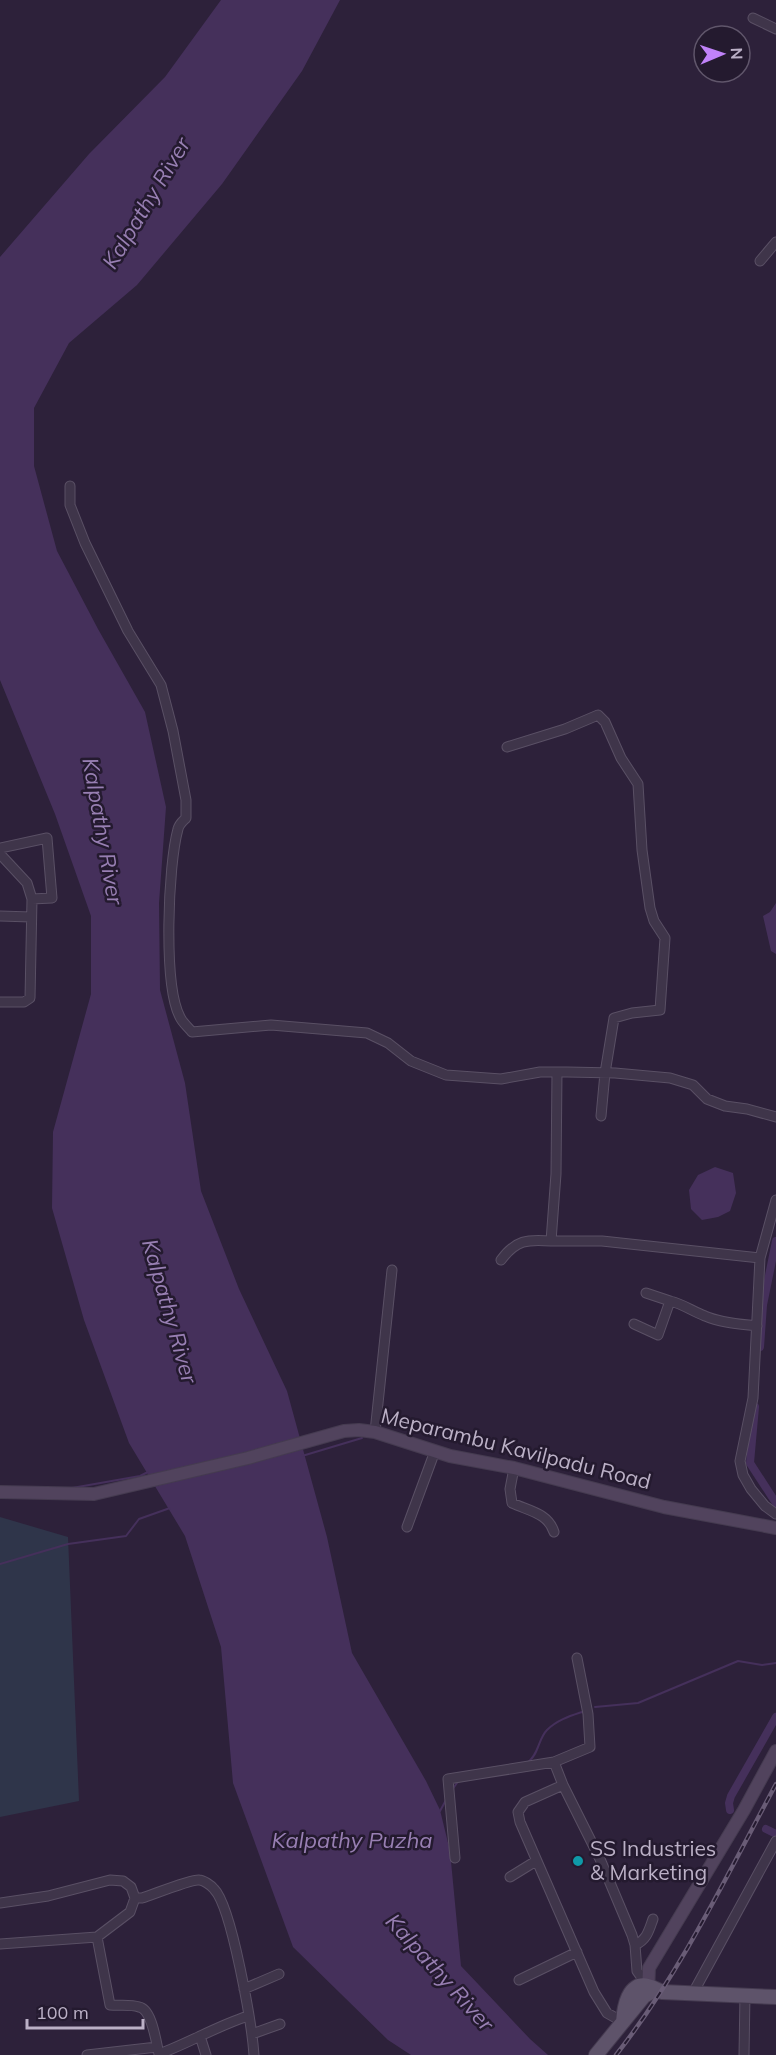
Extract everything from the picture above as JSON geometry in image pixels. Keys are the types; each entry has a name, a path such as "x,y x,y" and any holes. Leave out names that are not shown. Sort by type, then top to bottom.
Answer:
{"main road":[{"name":"Meparambu Kavilpadu Road","path":"0,1492 94,1494 248,1458 344,1431 359,1430 375,1432 450,1456 514,1468 664,1507 776,1528"},
{"path":"650,1989 649,1968 744,1810 776,1751"},
{"path":"596,2055 623,2022 624,2006 629,1994 639,1987 662,1992 776,1996"}],"street":[{"path":"753,18 776,29"},
{"path":"760,261 776,242"},
{"path":"70,486 70,505 85,543 128,631 160,685 173,731 186,800 186,818 178,826 171,877 169,959 180,1017 192,1032 271,1026 367,1033 388,1043 411,1061 446,1075 501,1080 540,1072 557,1072 670,1078 693,1085 707,1099 725,1106 776,1117"},
{"path":"507,747 565,729 598,715 605,722 621,758 638,784 642,850 650,908 654,921 665,938 660,1010 632,1013 614,1018 601,1116"},
{"path":"0,848 47,838 52,898 32,899"},
{"path":"0,854 27,883 32,899 30,998 24,1002 0,1002"},
{"path":"0,916 31,917"},
{"path":"551,1241 556,1174 557,1072"},
{"path":"776,1200 760,1258 753,1398 740,1461 743,1475 751,1488 765,1506 776,1514"},
{"path":"501,1260 518,1243 537,1240 602,1241 760,1258"},
{"path":"375,1432 392,1270"},
{"path":"646,1293 685,1305 705,1316 757,1326"},
{"path":"634,1324 658,1335 670,1301"},
{"path":"407,1527 435,1451"},
{"path":"514,1468 510,1489 512,1503 542,1515 551,1524 554,1532"},
{"path":"455,1858 448,1779 554,1762 590,1747 588,1714 577,1658"},
{"path":"554,1762 600,1859 635,1945 637,1971 650,1989"},
{"path":"563,1785 525,1802 518,1812 520,1822 594,1992 607,2013 623,2022"},
{"path":"693,1993 776,1842"},
{"path":"510,1877 536,1861"},
{"path":"0,1903 48,1896 110,1880 123,1881 131,1887 135,1898 130,1912 97,1937 0,1944"},
{"path":"135,1898 142,1898 192,1880 201,1880 215,1889 232,1933 244,1989 254,2055"},
{"path":"635,1945 642,1942 648,1935 653,1919"},
{"path":"97,1937 110,2005 141,2007 146,2011 154,2031 158,2052"},
{"path":"519,1980 577,1952"},
{"path":"244,1989 279,1974"},
{"path":"744,2055 745,1994"},
{"path":"87,2055 158,2052 248,2016"},
{"path":"252,2034 280,2024"},
{"path":"200,2036 206,2055"}],"shaded area":[{"path":"0,1517 68,1537 79,1801 0,1817"}],"water":[{"name":"Kalpathy Puzha","path":"221,0 340,0 302,71 222,184 137,285 69,343 34,408 34,466 57,551 145,712 166,807 159,903 160,990 185,1083 201,1191 239,1289 287,1391 327,1537 352,1653 426,1781 440,1810 450,1851 461,1966 548,2055 411,2055 388,2040 293,1947 233,1783 221,1647 185,1536 129,1443 84,1320 52,1208 53,1132 91,994 91,916 55,814 0,680 0,257 89,154 165,77"},
{"path":"776,903 776,954 771,951 763,916 770,912"},
{"path":"715,1167 733,1173 736,1193 730,1211 718,1217 702,1220 691,1209 689,1190 698,1175"}],"waterway":[{"path":"760,1347 763,1305 776,1241"},
{"path":"755,1407 750,1463 776,1503"},
{"path":"302,1456 362,1438"},
{"path":"72,1488 140,1476 148,1472"},
{"path":"0,1564 68,1544 126,1536 139,1519 170,1508"},
{"path":"595,1707 638,1703 738,1661 762,1665 776,1663"},
{"path":"528,1762 532,1759 547,1730 559,1721 582,1712"},
{"path":"730,1810 731,1796 776,1717"},
{"path":"452,1790 459,1780"},
{"path":"440,1811 446,1800"},
{"path":"766,1829 776,1834"}],"railway":[{"path":"616,2055 682,1957 721,1889 776,1784"}],"place":[{"name":"SS Industries & Marketing","path":"578,1861"}],"water label":[{"name":"Kalpathy River","path":"146,203"},
{"name":"Kalpathy River","path":"103,831"},
{"name":"Kalpathy River","path":"170,1311"},
{"name":"Kalpathy River","path":"440,1972"}]}
